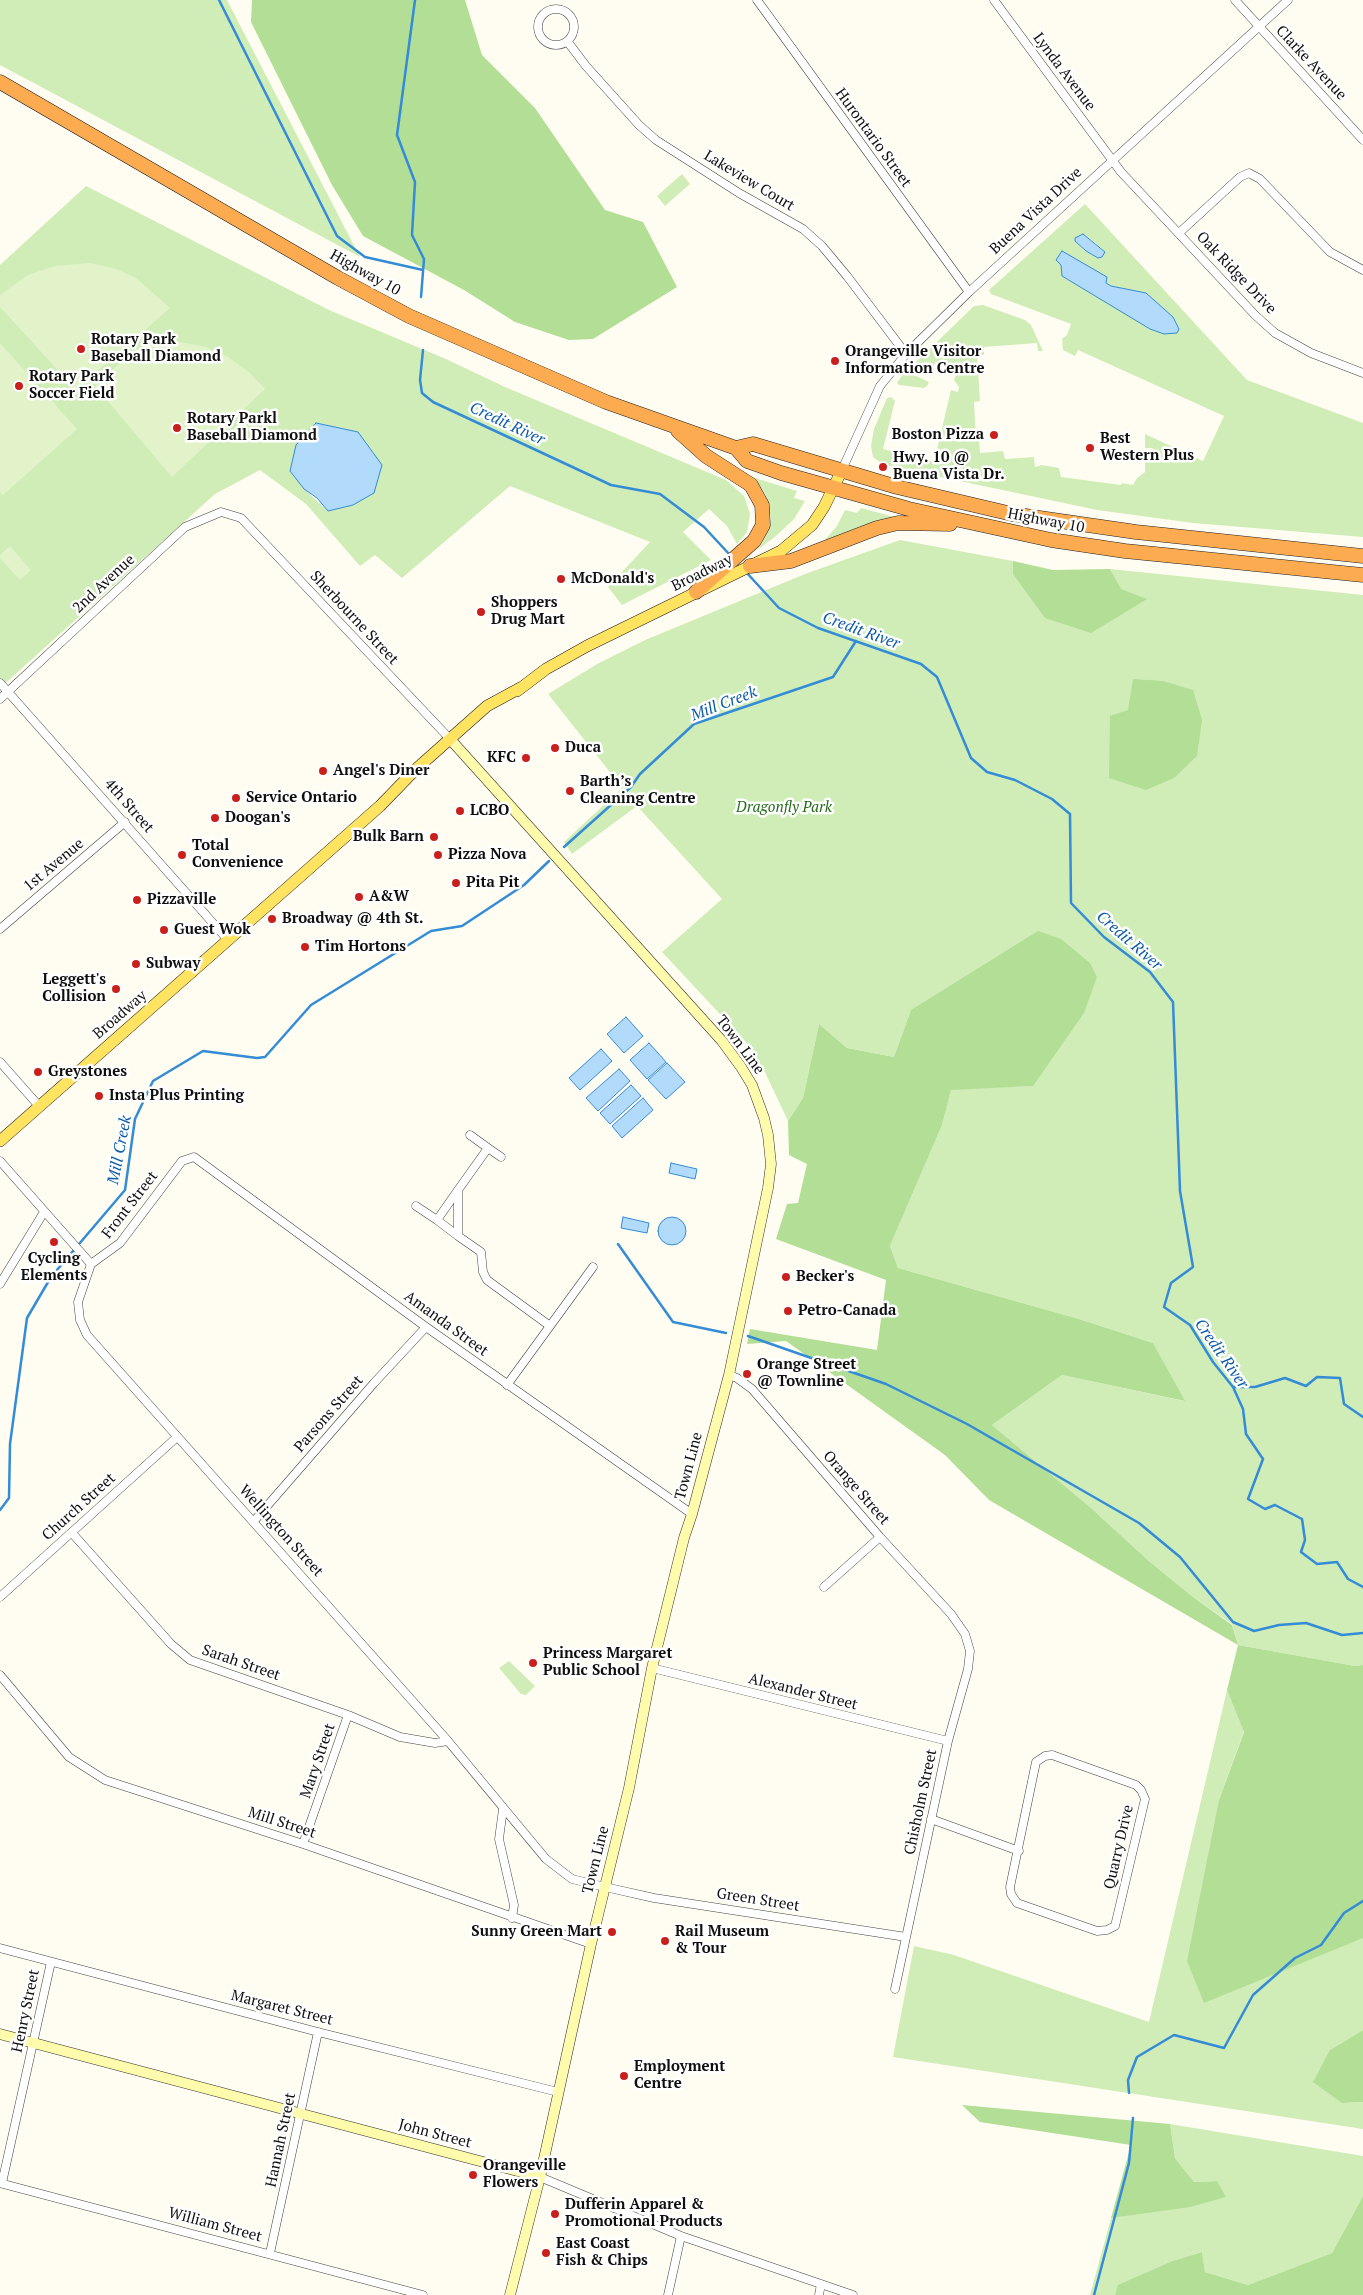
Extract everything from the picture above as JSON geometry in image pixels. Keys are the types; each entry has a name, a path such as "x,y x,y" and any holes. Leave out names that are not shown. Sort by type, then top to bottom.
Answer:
{"highway":[{"name":"Highway 10","path":"0,82 338,278 409,316 551,379 674,427 736,448 748,461 909,509 1051,540 1125,552 1363,575"},
{"path":"674,427 706,456 751,485 762,505 763,525 754,541 740,554 731,568 696,592"},
{"name":"Highway 10","path":"736,448 753,444 841,472 944,499 1070,523 1363,556"},
{"path":"750,566 791,562 877,528 898,523 981,524"}],"main road":[{"name":"Broadway","path":"731,568 750,566 782,551 799,538 812,525 834,488 841,472"},
{"name":"Broadway","path":"0,1141 394,793 421,775 452,742 546,669 696,592"},
{"name":"Town Line","path":"452,742 722,1041 752,1085 768,1135 770,1176 729,1375 684,1538 652,1668 629,1788 591,1944 540,2177 510,2295"},
{"name":"John Street","path":"0,2034 540,2177"}],"street":[{"name":"Hurontario Street","path":"757,0 969,292"},
{"name":"Lynda Avenue","path":"994,0 1112,160"},
{"name":"Clarke Avenue","path":"1235,0 1363,140"},
{"name":"Buena Vista Drive","path":"841,472 880,386 906,354 969,292 1288,0"},
{"path":"557,8 564,10 572,18 574,31 567,41 553,45 542,39 538,29 539,21 546,12 557,8"},
{"name":"Lakeview Court","path":"567,41 586,66 639,125 656,140 810,235 847,276 906,354"},
{"name":"Oak Ridge Drive","path":"1112,160 1244,304 1275,333 1311,353 1363,372"},
{"path":"1179,234 1240,177 1249,173 1260,179 1330,252 1363,270"},
{"name":"2nd Avenue","path":"0,699 185,527 221,512 238,517"},
{"name":"Sherbourne Street","path":"238,517 452,742"},
{"name":"4th Street","path":"0,682 228,940"},
{"name":"1st Avenue","path":"0,929 125,822"},
{"path":"0,1062 39,1106"},
{"path":"470,1135 501,1157"},
{"path":"437,1220 488,1148"},
{"name":"Front Street","path":"91,1264 120,1243 186,1158"},
{"name":"Amanda Street","path":"186,1158 198,1159 426,1327 692,1514"},
{"path":"0,1161 91,1264"},
{"path":"458,1190 458,1236"},
{"path":"416,1206 481,1252 483,1272 487,1280 550,1326"},
{"path":"0,1284 44,1212"},
{"name":"Wellington Street","path":"91,1264 79,1299 83,1329 176,1438 254,1521 448,1741 546,1859 572,1879 605,1887"},
{"path":"507,1385 594,1267"},
{"name":"Parsons Street","path":"254,1521 374,1383 426,1327"},
{"name":"Orange Street","path":"729,1375 737,1378 752,1389 880,1537 959,1623"},
{"name":"Church Street","path":"0,1597 176,1438"},
{"name":"Sarah Street","path":"72,1532 185,1658 348,1715 400,1736 435,1743 448,1741"},
{"path":"824,1588 880,1537"},
{"name":"Chisholm Street","path":"895,1989 948,1741 968,1669 970,1651 965,1634 959,1623"},
{"name":"Alexander Street","path":"652,1668 948,1741"},
{"name":"Mill Street","path":"0,1675 69,1757 94,1774 591,1944"},
{"name":"Mary Street","path":"303,1844 348,1715"},
{"name":"Quarry Drive","path":"1052,1754 1136,1785 1141,1790 1145,1799 1115,1926 1107,1930 1097,1931 1017,1903 1011,1894 1010,1886 1018,1851 1036,1762 1044,1756 1052,1754"},
{"path":"504,1808 499,1839 514,1905 512,1918"},
{"path":"931,1819 1018,1851"},
{"name":"Green Street","path":"605,1887 654,1898 906,1937"},
{"name":"Margaret Street","path":"0,1948 318,2032 558,2092"},
{"name":"Henry Street","path":"1,2183 50,1962"},
{"name":"Hannah Street","path":"270,2253 302,2115 318,2032"},
{"name":"John Street","path":"540,2177 681,2236 853,2295"},
{"name":"William Street","path":"1,2183 423,2295"},
{"path":"668,2295 681,2236"},
{"path":"819,2295 821,2284"}],"green space":[{"path":"0,0 227,0 360,257 0,65"},
{"path":"252,0 465,0 482,55 535,108 605,210 643,222 677,287 593,339 569,340 515,322 464,290 363,236 332,185 251,22"},
{"path":"682,174 690,184 665,206 657,196"},
{"path":"86,186 329,310 446,359 505,387 726,480 744,496 750,514 747,532 737,544 727,526 709,509 683,532 711,560 622,605 608,587 650,542 510,486 402,578 375,555 360,566 306,504 260,470 215,494 0,688 0,265","holes":["304,489 353,505 328,511"]},
{"path":"1085,204 1247,380 1363,423 1363,537 1193,523 1097,510 884,465 873,457 871,446 874,429 887,398 891,397 895,401 883,449 934,462 951,390 958,392 959,387 954,380 958,369 935,362 931,374 914,364 974,306 983,305 1025,320 1031,325 1043,351 1038,351 1037,343 984,347 984,355 977,355 980,401 974,402 976,438 979,439 980,453 1003,451 1005,459 1034,457 1035,467 1042,465 1059,468 1061,477 1121,485 1122,483 1133,485 1137,478 1145,472 1145,452 1152,455 1156,451 1152,448 1145,448 1145,434 1203,461 1224,416 1078,350 1075,356 1063,350 1062,339 1067,335 1071,324 991,294 989,290","holes":["1083,234 1094,242 1105,252 1098,258 1085,251 1075,241","1061,265 1111,286 1146,293 1150,329 1062,276"]},
{"name":"Rotary Park Baseball Diamond","path":"90,263 116,269 136,278 170,308 76,390 0,307 0,295 28,275 55,266"},
{"name":"Rotary Parkl Baseball Diamond","path":"179,342 207,347 228,357 249,372 265,389 172,477 95,386 134,350 155,343"},
{"name":"Rotary Park Soccer Field","path":"0,343 77,429 3,495 0,492"},
{"path":"905,371 929,382 927,386 924,388 899,385 897,383"},
{"path":"755,478 797,491 794,498 805,501 794,519 759,549 768,531 771,519 766,495"},
{"path":"861,508 898,518 867,524 824,541 837,526 845,510 857,513"},
{"name":"Dragonfly Park","path":"900,540 1013,561 1013,574 1146,600 1121,590 1110,569 1363,595 1363,1665 1355,1666 1238,1645 1232,1624 1193,1597 1150,1562 1091,1508 992,1425 1062,1375 1184,1401 1153,1343 1079,1319 898,1268 890,1246 942,1125 951,1089 1033,1086 911,1010 894,1057 847,1048 819,1024 803,1098 788,1121 763,1068 745,1041 662,952 722,899 637,806 572,854 564,842 621,789 613,776 548,694 599,663 645,640 805,574"},
{"path":"10,546 31,570 20,580 0,558 0,555"},
{"path":"1013,561 1053,570 1110,569 1121,589 1147,599 1091,633 1045,618 1013,574"},
{"path":"1133,679 1163,681 1193,690 1202,720 1197,756 1174,778 1146,790 1109,778 1110,716 1128,710"},
{"path":"1038,931 1061,939 1090,963 1097,977 1084,1013 1033,1086 951,1090 942,1125 890,1246 898,1268 1079,1319 1153,1343 1185,1401 1062,1375 992,1425 1091,1508 1150,1562 1193,1597 1232,1625 1238,1645 989,1500 945,1455 786,1341 747,1344 750,1329 877,1350 886,1280 776,1239 787,1204 798,1203 807,1164 789,1155 788,1121 803,1098 819,1024 847,1048 894,1057 911,1010"},
{"path":"1238,1645 1355,1666 1363,1665 1363,1938 1204,2003 1187,1961 1219,1800 1244,1732 1227,1690"},
{"path":"509,1661 535,1686 526,1695 521,1694 499,1668"},
{"path":"1227,1690 1244,1731 1219,1800 1363,1938 1363,2030 1330,2050 1342,2103 1363,2102 1363,2129 893,2057 914,1946 954,1955 1149,2022"},
{"path":"1363,2030 1363,2102 1342,2103 1313,2082 1330,2050"},
{"path":"962,2105 1170,2124 1175,2158 1194,2182 1217,2181 1226,2197 1190,2207 1111,2218 1131,2145 980,2122"},
{"path":"1170,2124 1363,2156 1363,2196 1332,2253 1248,2285 1205,2272 1202,2252 1172,2261 1119,2285 1115,2295 1090,2295 1111,2218 1146,2212 1217,2181 1194,2182 1175,2158"},
{"path":"1363,2196 1363,2295 1115,2295 1118,2285 1172,2261 1202,2252 1205,2272 1248,2285 1332,2253"}],"water":[{"path":"1083,234 1105,252 1102,257 1098,258 1086,251 1075,241 1075,238"},
{"path":"1062,251 1107,277 1106,283 1111,286 1146,293 1173,317 1179,329 1177,333 1164,334 1150,329 1062,276 1061,265 1056,260"},
{"path":"316,423 358,432 382,465 374,493 353,505 328,511 317,498 304,489 290,471 296,445"},
{"path":"626,1017 643,1036 624,1053 607,1034"},
{"path":"649,1043 666,1062 647,1079 630,1060"},
{"path":"601,1049 612,1061 580,1090 569,1078"},
{"path":"667,1063 685,1082 666,1099 648,1080"},
{"path":"619,1069 630,1081 598,1111 586,1098"},
{"path":"631,1085 641,1096 610,1124 600,1113"},
{"path":"643,1098 653,1110 622,1138 612,1126"},
{"path":"671,1163 697,1169 695,1179 669,1173"},
{"path":"623,1217 649,1223 647,1233 621,1228"},
{"path":"672,1217 682,1221 686,1231 682,1241 672,1245 662,1241 658,1231 662,1221"}],"waterway":[{"path":"219,0 337,236 365,257 423,270"},
{"name":"Credit River","path":"415,0 397,135 415,182 412,235 424,259 421,297"},
{"name":"Credit River","path":"423,350 420,380 422,393 433,402 611,485 660,494 704,527 730,555"},
{"name":"Credit River","path":"746,572 779,608 818,628 921,664 937,677 971,758 987,772 1015,780 1052,799 1070,814 1071,903 1104,937 1150,972 1173,1002 1180,1191 1193,1267 1171,1283 1164,1307 1190,1325 1213,1362 1233,1387 1243,1409 1246,1434 1263,1459 1248,1499 1265,1509 1275,1505 1302,1519 1305,1540 1301,1552 1317,1564 1337,1562 1348,1579 1363,1587"},
{"name":"Mill Creek","path":"564,847 631,787 640,774 694,724 833,677 856,641"},
{"name":"Mill Creek","path":"0,1510 9,1498 10,1444 27,1318 51,1277 125,1190 135,1119 153,1081 203,1051 257,1058 265,1057 311,1005 431,931 462,926 524,885 549,861"},
{"path":"618,1244 673,1322 726,1333"},
{"path":"748,1336 886,1384 967,1424 1139,1523 1180,1557 1233,1622 1254,1631 1279,1625 1306,1623 1342,1635 1363,1633"},
{"path":"1233,1387 1255,1387 1285,1378 1306,1386 1317,1377 1340,1378 1344,1404 1363,1417"},
{"path":"1129,2093 1128,2080 1137,2057 1174,2035 1224,2048 1253,1995 1295,1958 1321,1945 1344,1913 1363,1901"},
{"path":"1094,2295 1129,2163 1133,2118"}],"place":[{"name":"Rotary Park Baseball Diamond","path":"81,349"},
{"name":"Orangeville Visitor Information Centre","path":"835,361"},
{"name":"Rotary Park Soccer Field","path":"19,386"},
{"name":"Rotary Parkl Baseball Diamond","path":"177,428"},
{"name":"Boston Pizza","path":"994,435"},
{"name":"Best Western Plus","path":"1090,448"},
{"name":"Hwy. 10 @ Buena Vista Dr.","path":"883,467"},
{"name":"McDonald's","path":"561,579"},
{"name":"Shoppers Drug Mart","path":"481,612"},
{"name":"Duca","path":"555,748"},
{"name":"KFC","path":"526,758"},
{"name":"Angel's Diner","path":"323,771"},
{"name":"Barth’s Cleaning Centre","path":"570,791"},
{"name":"Service Ontario","path":"236,798"},
{"name":"LCBO","path":"460,811"},
{"name":"Doogan's","path":"215,818"},
{"name":"Bulk Barn","path":"434,837"},
{"name":"Total Convenience","path":"182,855"},
{"name":"Pizza Nova","path":"438,855"},
{"name":"Pita Pit","path":"456,883"},
{"name":"A&W","path":"359,897"},
{"name":"Pizzaville","path":"137,900"},
{"name":"Broadway @ 4th St.","path":"272,919"},
{"name":"Guest Wok","path":"164,930"},
{"name":"Tim Hortons","path":"305,947"},
{"name":"Subway","path":"136,964"},
{"name":"Leggett's Collision","path":"116,989"},
{"name":"Greystones","path":"38,1072"},
{"name":"Insta Plus Printing","path":"99,1096"},
{"name":"Cycling Elements","path":"54,1242"},
{"name":"Becker's","path":"786,1277"},
{"name":"Petro-Canada","path":"788,1311"},
{"name":"Orange Street @ Townline","path":"747,1374"},
{"name":"Princess Margaret Public School","path":"533,1663"},
{"name":"Sunny Green Mart","path":"612,1932"},
{"name":"Rail Museum & Tour","path":"665,1941"},
{"name":"Employment Centre","path":"624,2076"},
{"name":"Orangeville Flowers","path":"473,2175"},
{"name":"Dufferin Apparel & Promotional Products","path":"555,2214"},
{"name":"East Coast Fish & Chips","path":"546,2253"}]}
